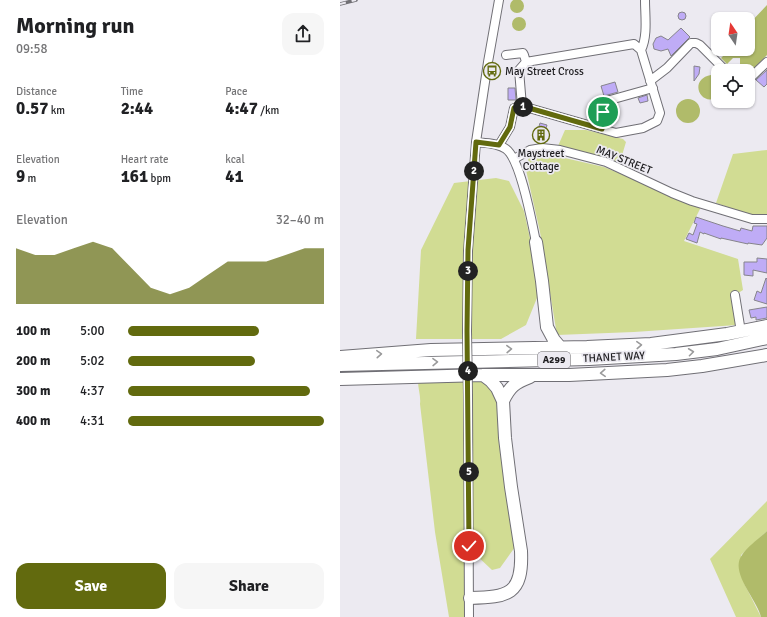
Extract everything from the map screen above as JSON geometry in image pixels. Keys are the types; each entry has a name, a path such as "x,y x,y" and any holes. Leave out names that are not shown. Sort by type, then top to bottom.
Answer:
{"highway":[{"path":"536,242 547,327 554,340 560,347"},
{"path":"340,357 431,350 651,344 694,340 767,326"},
{"path":"534,348 541,341 547,327"},
{"name":"THANET WAY","path":"340,365 630,357 717,349 767,338"},
{"name":"THANET WAY","path":"340,378 568,375 667,370 744,360 767,355"},
{"path":"470,598 496,597 507,593 515,586 520,577 521,565 521,551 508,466 503,401 497,388 483,375"},
{"path":"503,401 508,390 512,386 535,375"}],"street":[{"path":"469,617 467,331 468,250 476,142 499,0"},
{"path":"641,50 645,37 645,0"},
{"path":"602,129 603,112 606,103 610,100 652,84 691,43 700,45 719,64"},
{"path":"499,145 510,127 514,108 522,106 616,133 644,128 657,121 660,114 641,50 634,44 526,62 519,70 522,106"},
{"path":"506,55 522,53 526,62"},
{"path":"755,73 767,62"},
{"path":"476,142 499,145 505,148 514,159 522,182 536,242"},
{"name":"MAY STREET","path":"514,159 530,150 542,148 560,150 606,162 692,201 752,219 767,219"},
{"path":"735,295 741,332"}],"shaded area":[{"path":"514,-1 520,-1 524,3 524,9 520,13 514,13 510,9 510,3"},
{"path":"767,5 767,55 755,67 755,64 740,64 740,58 733,58 727,64 721,58 723,56 755,56 755,18"},
{"path":"516,17 522,17 526,21 526,27 522,31 516,31 512,27 512,21"},
{"path":"711,75 711,99 706,99 699,92 698,87 704,78"},
{"path":"688,99 697,102 700,111 697,120 688,123 679,120 676,111 679,102"},
{"path":"565,130 586,130 623,139 626,142 620,162 558,146"},
{"path":"767,150 767,214 751,215 716,203 733,154"},
{"path":"543,153 604,167 701,207 684,241 738,259 743,290 732,297 737,325 634,332 557,335 540,232 526,170 529,156"},
{"path":"496,178 509,181 524,211 531,243 539,293 526,325 501,339 416,339 421,250 454,183"},
{"path":"418,381 487,381 495,393 515,547 500,568 492,570 475,554 466,553 465,617 449,617 435,532"},
{"path":"767,501 767,531 741,555 744,583 761,617 736,617 710,559"},
{"path":"767,531 767,617 761,617 759,610 741,577 739,562 747,549"}],"building":[{"path":"680,12 684,12 686,16 684,20 680,20 678,18 678,14"},
{"path":"681,28 690,37 671,56 668,49 661,51 654,49 653,44 656,38 661,36 668,40"},
{"path":"694,66 700,67 699,74 694,81"},
{"path":"767,70 767,84 764,87 756,80"},
{"path":"615,82 618,92 604,96 601,86"},
{"path":"508,88 515,88 516,100 508,100"},
{"path":"647,95 648,101 640,103 638,98"},
{"name":"Maystreet Cottage","path":"540,123 547,125 545,132 549,133 547,141 533,137 535,130 538,130"},
{"path":"696,217 740,231 741,228 752,231 753,226 767,226 767,238 762,245 748,244 721,239 700,232 697,243 686,239 689,233 693,235 697,224 694,223"},
{"path":"757,258 767,259 767,273 753,270 753,276 744,275 744,262 757,262"},
{"path":"766,278 767,304 754,300 757,291 761,293"},
{"path":"767,307 767,318 756,320 756,317 751,318 749,310"}],"railway":[{"path":"340,4 356,0"}],"place":[{"name":"May Street Cross","path":"492,71"},
{"name":"Maystreet Cottage","path":"541,135"}],"route":[{"path":"469,546 467,331 468,250 476,142 499,145 510,127 514,108 522,106 602,129 603,112"}]}
